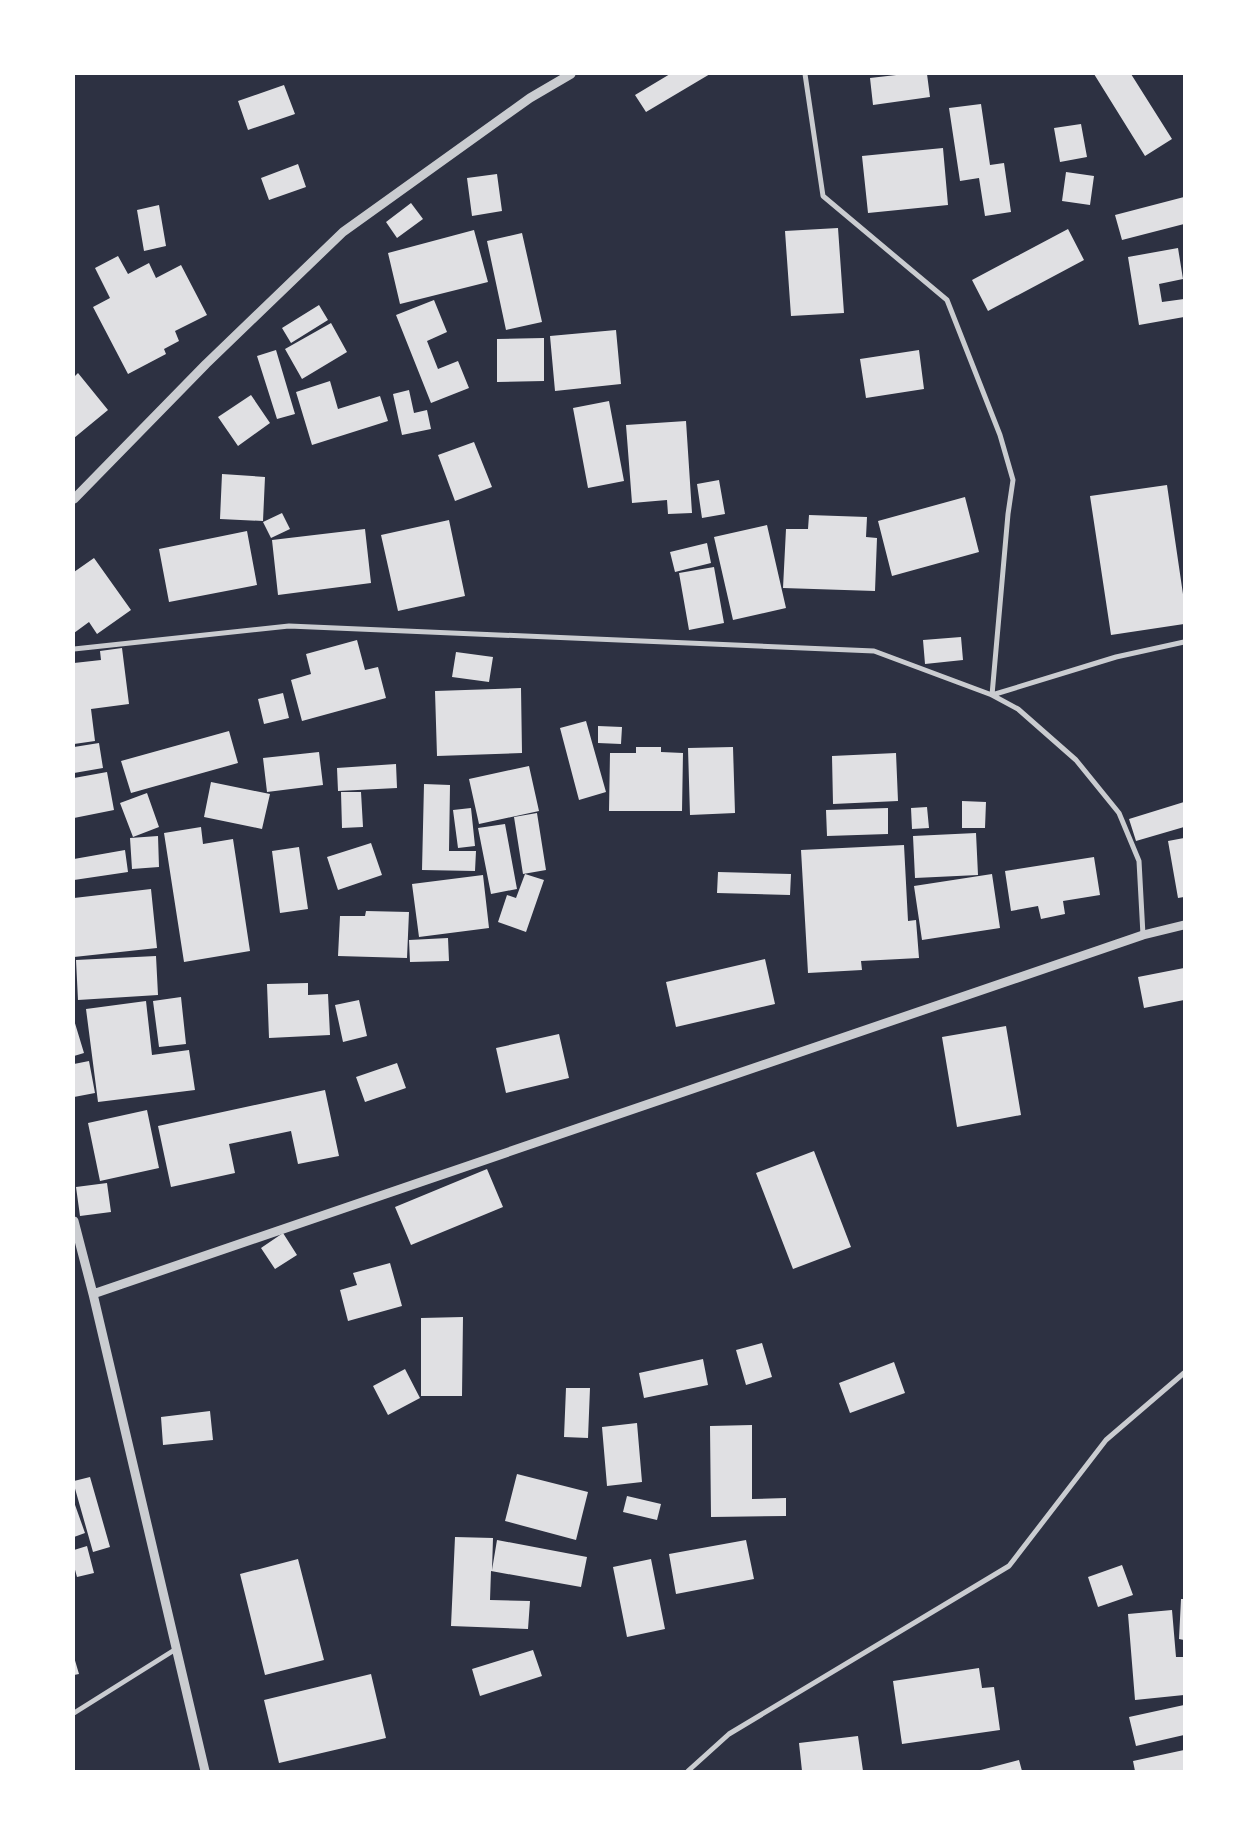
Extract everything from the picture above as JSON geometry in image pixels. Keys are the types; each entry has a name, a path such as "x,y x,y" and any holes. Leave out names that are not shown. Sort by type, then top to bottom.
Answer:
{"street":[{"path":"74,499 206,364 342,232 530,98 571,74"},
{"path":"805,74 823,196 947,300 1000,435 1013,480 1008,514 992,695"},
{"path":"74,649 289,626 874,651 992,695 1018,710 1076,760 1119,814 1139,860 1143,935"},
{"path":"992,695 1116,657 1184,642"},
{"path":"93,1294 1143,935 1184,924"},
{"path":"74,1221 93,1294 205,1771"},
{"path":"688,1771 729,1734 1009,1566 1106,1440 1184,1373"},
{"path":"74,1713 176,1649"}],"building":[{"path":"670,74 710,74 646,112 635,95"},
{"path":"905,74 927,74 930,97 873,105 870,78"},
{"path":"1094,74 1131,74 1172,139 1145,156"},
{"path":"284,85 295,114 248,130 238,101"},
{"path":"981,104 990,165 1004,163 1011,212 985,216 979,178 960,181 949,108"},
{"path":"1081,124 1087,157 1060,162 1054,128"},
{"path":"943,148 948,205 868,213 862,156"},
{"path":"298,164 306,187 269,200 261,178"},
{"path":"1066,172 1094,176 1090,205 1062,201"},
{"path":"497,174 502,211 472,216 467,178"},
{"path":"1184,197 1184,224 1122,240 1115,215"},
{"path":"411,203 423,219 397,238 386,222"},
{"path":"159,205 166,246 144,251 137,210"},
{"path":"838,228 844,313 791,316 785,231"},
{"path":"1068,229 1084,260 988,311 972,280"},
{"path":"474,230 488,282 400,304 388,253"},
{"path":"522,233 542,322 506,330 487,241"},
{"path":"1178,248 1183,279 1159,284 1162,302 1184,299 1184,317 1139,325 1128,257"},
{"path":"118,256 128,274 149,263 156,278 181,265 207,315 175,331 179,341 164,349 166,354 128,374 93,307 110,298 95,268"},
{"path":"434,300 447,332 427,341 438,369 458,361 469,388 431,403 396,315"},
{"path":"319,305 328,320 291,343 282,328"},
{"path":"331,323 347,352 302,379 285,349"},
{"path":"616,330 621,384 555,391 550,336"},
{"path":"544,338 544,381 497,382 497,339"},
{"path":"276,350 295,414 277,419 257,356"},
{"path":"919,350 924,389 866,398 860,359"},
{"path":"78,373 108,410 74,438 74,377"},
{"path":"330,381 338,409 380,396 388,421 312,445 296,392"},
{"path":"409,390 414,413 427,410 431,429 402,435 393,394"},
{"path":"251,395 270,423 238,446 218,417"},
{"path":"609,401 624,481 588,488 573,408"},
{"path":"686,421 692,513 668,514 667,500 632,503 626,425"},
{"path":"474,442 492,487 455,501 438,455"},
{"path":"222,474 265,477 263,521 220,519"},
{"path":"719,480 725,514 702,518 697,484"},
{"path":"1167,485 1184,601 1184,624 1111,635 1090,496"},
{"path":"965,497 979,552 892,576 878,521"},
{"path":"282,513 290,529 271,538 263,522"},
{"path":"809,515 867,517 866,537 877,538 875,591 783,588 786,529 808,529"},
{"path":"449,520 465,596 398,611 381,535"},
{"path":"767,525 786,608 733,620 714,537"},
{"path":"365,529 371,583 278,595 272,540"},
{"path":"247,531 257,585 169,602 159,549"},
{"path":"707,543 711,563 675,572 670,552"},
{"path":"94,558 131,610 97,634 89,622 74,633 74,572"},
{"path":"714,567 724,623 689,630 679,573"},
{"path":"961,637 963,660 925,664 923,640"},
{"path":"357,640 365,670 378,667 386,698 302,721 291,680 311,674 306,654"},
{"path":"122,648 129,704 91,709 95,741 74,744 74,663 101,660 100,651"},
{"path":"456,652 493,657 489,682 452,677"},
{"path":"521,688 522,753 437,756 435,691"},
{"path":"283,693 289,718 264,724 258,699"},
{"path":"586,721 606,792 579,800 560,728"},
{"path":"598,726 622,727 621,744 598,743"},
{"path":"229,731 238,763 131,793 121,761"},
{"path":"99,743 103,768 74,773 74,747"},
{"path":"636,747 661,747 661,752 683,753 682,811 609,811 610,753 636,753"},
{"path":"733,747 735,813 690,815 688,748"},
{"path":"319,752 323,785 267,792 263,758"},
{"path":"896,753 898,801 833,804 832,756"},
{"path":"396,764 397,788 338,791 337,768"},
{"path":"529,766 539,811 479,824 469,779"},
{"path":"107,772 114,810 74,818 74,778"},
{"path":"211,782 270,794 262,829 204,817"},
{"path":"424,784 450,785 449,851 476,851 475,871 422,870"},
{"path":"341,792 361,792 363,827 342,828"},
{"path":"147,793 159,827 133,837 120,803"},
{"path":"962,801 986,802 985,828 962,828"},
{"path":"1184,802 1184,827 1136,841 1129,819"},
{"path":"927,807 929,828 912,829 911,808"},
{"path":"471,808 475,846 458,848 453,810"},
{"path":"888,808 888,834 827,836 826,810"},
{"path":"537,813 546,870 523,874 514,817"},
{"path":"505,824 517,889 491,894 478,828"},
{"path":"201,827 203,844 233,839 250,951 184,962 164,833"},
{"path":"976,833 978,875 915,878 913,836"},
{"path":"158,836 159,867 132,869 130,838"},
{"path":"1184,838 1184,897 1178,898 1168,841"},
{"path":"371,843 382,875 338,890 327,857"},
{"path":"904,845 908,921 916,920 919,958 861,961 862,970 808,973 801,850"},
{"path":"299,847 308,909 280,913 272,851"},
{"path":"125,850 128,872 74,880 74,859"},
{"path":"1094,857 1100,895 1063,901 1065,914 1041,919 1038,906 1011,911 1005,871"},
{"path":"718,872 791,874 790,895 717,893"},
{"path":"525,874 544,880 526,932 498,922 507,895 516,898"},
{"path":"992,874 1000,928 922,940 914,886"},
{"path":"483,875 489,928 419,937 412,884"},
{"path":"151,889 157,948 74,957 74,898"},
{"path":"366,911 409,912 407,958 338,956 340,916 365,916"},
{"path":"448,938 449,961 410,962 409,940"},
{"path":"156,956 158,995 78,1000 76,960"},
{"path":"765,959 775,1004 676,1027 666,982"},
{"path":"1184,968 1184,1000 1144,1008 1138,977"},
{"path":"308,983 308,995 328,994 330,1035 269,1038 267,984"},
{"path":"181,997 186,1044 159,1047 153,1001"},
{"path":"359,1000 367,1036 343,1042 335,1005"},
{"path":"146,1001 152,1055 189,1050 195,1090 98,1102 86,1009"},
{"path":"74,1020 84,1053 74,1056"},
{"path":"1006,1026 1021,1115 957,1127 942,1037"},
{"path":"559,1034 569,1078 506,1093 496,1048"},
{"path":"89,1061 95,1093 74,1097 74,1064"},
{"path":"397,1063 406,1088 365,1102 356,1077"},
{"path":"325,1090 339,1156 298,1164 291,1131 229,1144 235,1173 171,1187 158,1126"},
{"path":"147,1110 159,1168 100,1181 88,1123"},
{"path":"814,1151 851,1247 793,1269 756,1173"},
{"path":"487,1169 503,1207 411,1245 395,1207"},
{"path":"107,1183 111,1212 80,1216 76,1187"},
{"path":"283,1233 297,1255 275,1269 261,1248"},
{"path":"390,1263 402,1306 348,1321 340,1290 357,1285 353,1273"},
{"path":"463,1317 462,1396 421,1396 421,1318"},
{"path":"762,1343 772,1377 746,1385 736,1350"},
{"path":"703,1359 708,1385 644,1398 639,1373"},
{"path":"894,1362 905,1393 850,1413 839,1383"},
{"path":"405,1369 420,1398 388,1415 373,1386"},
{"path":"566,1388 590,1388 588,1438 564,1437"},
{"path":"210,1411 213,1440 163,1445 161,1417"},
{"path":"637,1423 642,1482 607,1486 602,1427"},
{"path":"752,1425 752,1499 786,1498 786,1516 711,1517 710,1426"},
{"path":"517,1474 588,1492 576,1540 505,1521"},
{"path":"90,1477 110,1547 93,1552 74,1485 74,1481"},
{"path":"627,1496 661,1504 657,1520 623,1512"},
{"path":"74,1502 85,1533 74,1537"},
{"path":"455,1537 493,1538 492,1570 497,1540 587,1557 581,1587 491,1571 490,1600 530,1601 528,1629 451,1626"},
{"path":"746,1540 754,1579 676,1594 669,1554"},
{"path":"87,1546 94,1573 77,1577 74,1566 74,1550"},
{"path":"298,1559 324,1660 265,1675 240,1574"},
{"path":"651,1559 665,1629 627,1637 613,1567"},
{"path":"1122,1565 1133,1595 1098,1607 1088,1577"},
{"path":"1181,1599 1184,1599 1184,1640 1179,1639"},
{"path":"1172,1610 1176,1657 1184,1657 1184,1695 1135,1700 1128,1614"},
{"path":"533,1650 542,1676 480,1696 472,1669"},
{"path":"74,1657 79,1674 74,1675"},
{"path":"979,1668 982,1688 994,1687 1000,1730 902,1744 893,1681"},
{"path":"371,1674 386,1738 279,1763 264,1700"},
{"path":"1184,1705 1184,1735 1136,1746 1129,1717"},
{"path":"858,1736 863,1771 802,1771 799,1743"},
{"path":"1184,1750 1184,1771 1135,1771 1133,1761"},
{"path":"1019,1760 1022,1771 977,1771"}]}
